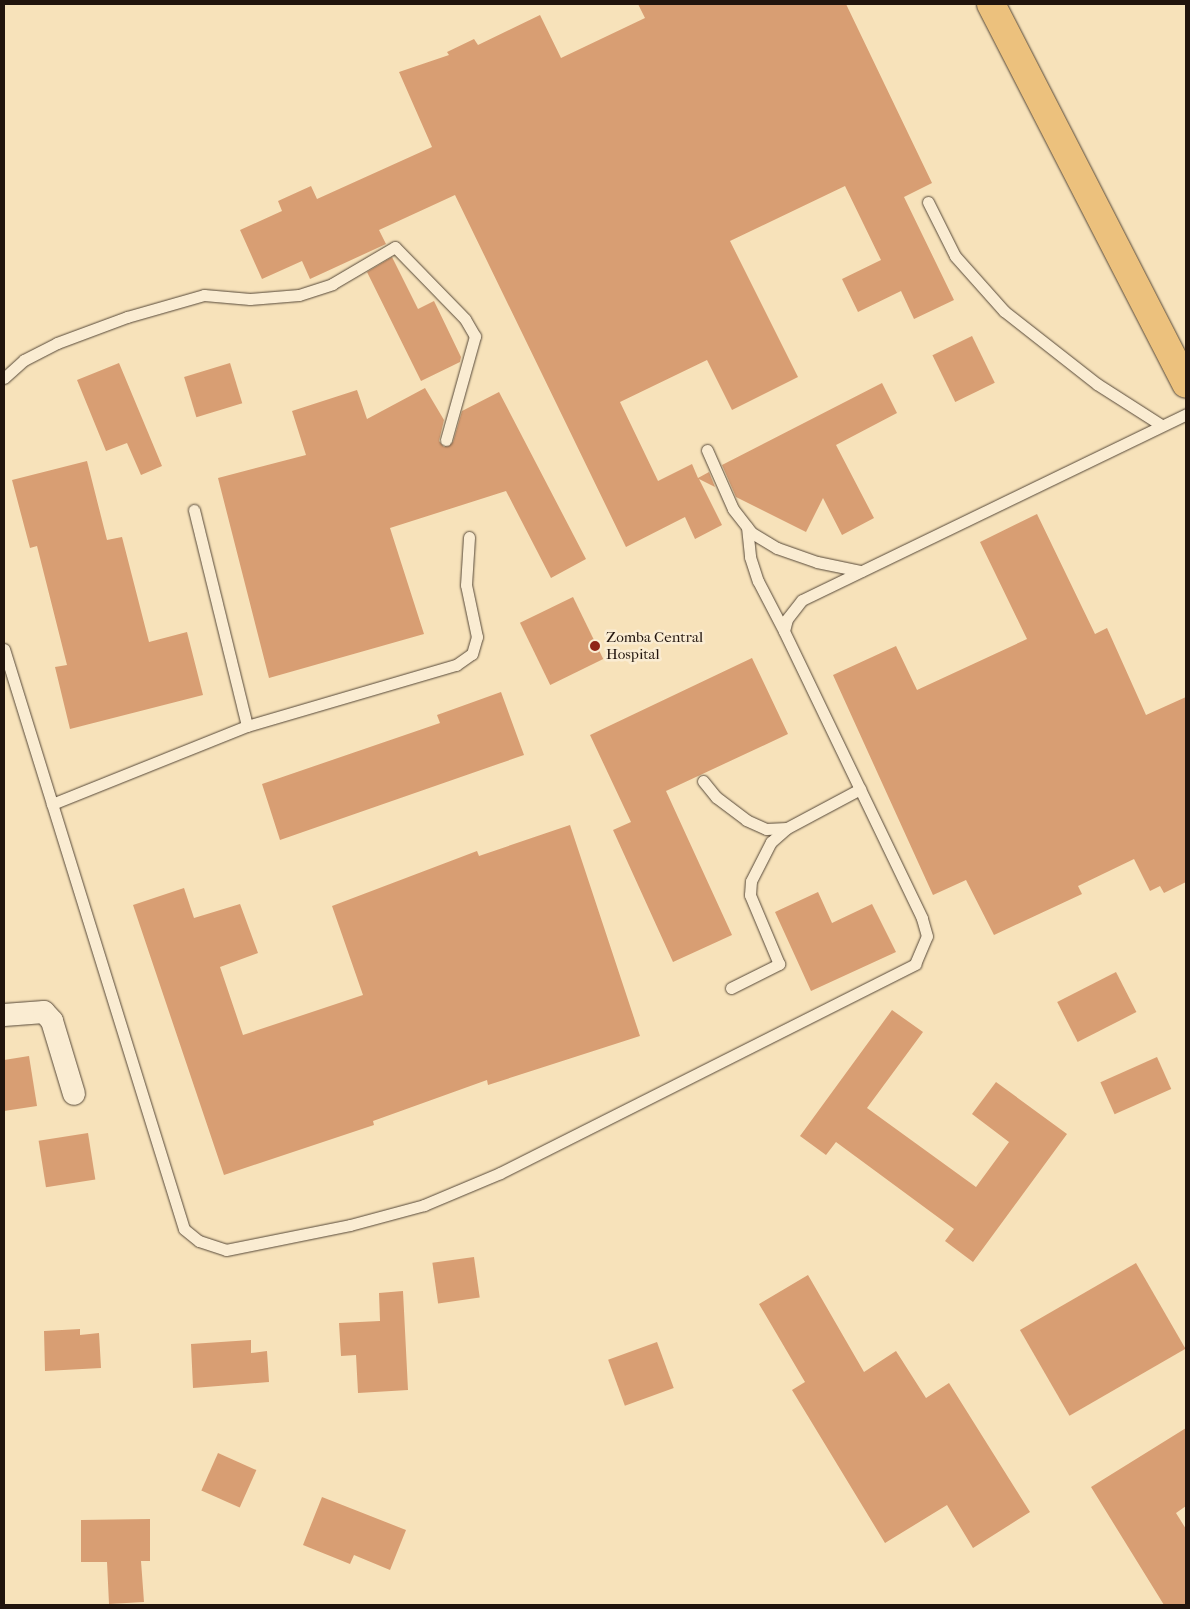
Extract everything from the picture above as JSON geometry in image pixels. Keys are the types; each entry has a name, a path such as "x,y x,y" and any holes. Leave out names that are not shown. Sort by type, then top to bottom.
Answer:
{"highway":[{"path":"991,4 1186,384"}],"street":[{"path":"4,1015 44,1012 52,1021 74,1094"}],"lane":[{"path":"928,202 956,256 1004,311 1097,384 1161,425"},
{"path":"4,378 24,360 48,347 127,317 204,295 250,298 299,296 332,284 395,247 465,319 475,336 446,440"},
{"path":"784,631 793,608 802,600 1186,414"},
{"path":"707,450 734,509 747,527 778,548 861,571"},
{"path":"194,510 247,726"},
{"path":"4,650 184,1229 199,1241 226,1250 350,1226 449,1194 500,1173 915,964 926,936 922,918 758,581 750,557 747,527"},
{"path":"52,804 247,726 456,665 472,654 477,637 466,585 469,537"},
{"path":"703,781 716,797 746,820 766,829 787,828"},
{"path":"731,988 779,964 750,895 751,880 770,842 787,828 860,790"}],"building":[{"path":"638,4 846,4 932,183 904,197 954,300 914,319 901,291 858,312 842,279 881,260 845,186 730,241 798,377 732,410 707,360 620,402 658,481 692,464 698,478 709,472 715,487 699,479 722,525 695,539 685,517 626,547 455,195 379,230 386,244 310,279 302,261 262,279 240,230 282,211 278,201 311,186 317,199 432,147 399,72 449,55 447,52 474,39 478,45 540,15 561,58 645,18"},
{"path":"392,257 418,309 434,301 461,357 460,362 421,381 367,272"},
{"path":"972,336 995,383 955,402 932,355"},
{"path":"119,363 162,466 141,475 127,443 106,451 77,380"},
{"path":"230,363 242,403 196,417 184,377"},
{"path":"882,383 897,413 836,445 874,518 842,535 823,498 806,532 736,497 722,465"},
{"path":"425,388 444,420 439,441 444,447 453,442 462,411 499,392 586,559 551,578 506,491 390,528 424,634 269,678 218,478 306,455 292,411 357,390 367,419"},
{"path":"87,461 107,540 122,537 149,642 187,632 203,695 70,729 55,667 67,665 37,546 30,548 12,480"},
{"path":"1037,514 1095,634 1107,628 1146,715 1186,697 1186,882 1164,893 1160,886 1150,891 1134,859 1078,886 1082,894 994,935 966,880 933,895 833,675 896,646 917,690 1027,639 980,542"},
{"path":"573,597 603,659 550,685 520,623"},
{"path":"752,658 788,734 666,791 732,935 673,962 613,830 631,822 590,735"},
{"path":"501,692 524,755 280,840 262,784 440,723 437,715"},
{"path":"570,825 640,1036 488,1085 487,1080 373,1121 374,1125 224,1175 133,905 184,888 194,918 240,904 258,953 220,967 243,1035 363,995 332,906 477,851 479,856"},
{"path":"818,892 832,923 872,904 896,952 811,991 775,912"},
{"path":"1116,972 1136,1012 1078,1042 1057,1002"},
{"path":"892,1010 923,1032 867,1108 976,1187 1009,1142 972,1114 996,1082 1067,1134 973,1262 945,1241 954,1229 836,1142 826,1155 800,1136"},
{"path":"29,1056 37,1106 4,1111 4,1060"},
{"path":"1157,1057 1171,1089 1115,1114 1100,1082"},
{"path":"88,1133 95,1179 46,1187 39,1141"},
{"path":"474,1257 480,1298 438,1303 432,1263"},
{"path":"1136,1263 1186,1349 1069,1416 1020,1330"},
{"path":"808,1275 864,1372 896,1351 926,1398 949,1383 1030,1512 973,1548 947,1505 885,1543 792,1390 805,1382 759,1304"},
{"path":"403,1291 408,1390 358,1393 356,1355 341,1356 339,1323 380,1321 379,1293"},
{"path":"80,1329 80,1335 99,1333 101,1368 45,1371 44,1331"},
{"path":"251,1340 251,1353 267,1351 269,1382 193,1388 191,1344"},
{"path":"657,1342 674,1388 625,1406 608,1360"},
{"path":"1186,1428 1186,1506 1176,1513 1186,1529 1186,1605 1164,1605 1091,1487"},
{"path":"218,1453 256,1470 240,1508 201,1490"},
{"path":"322,1497 406,1530 390,1570 354,1555 350,1564 303,1545"},
{"path":"150,1519 150,1561 141,1561 144,1602 109,1604 107,1562 81,1562 81,1520"}],"place":[{"name":"Zomba Central Hospital","path":"595,646"}]}
